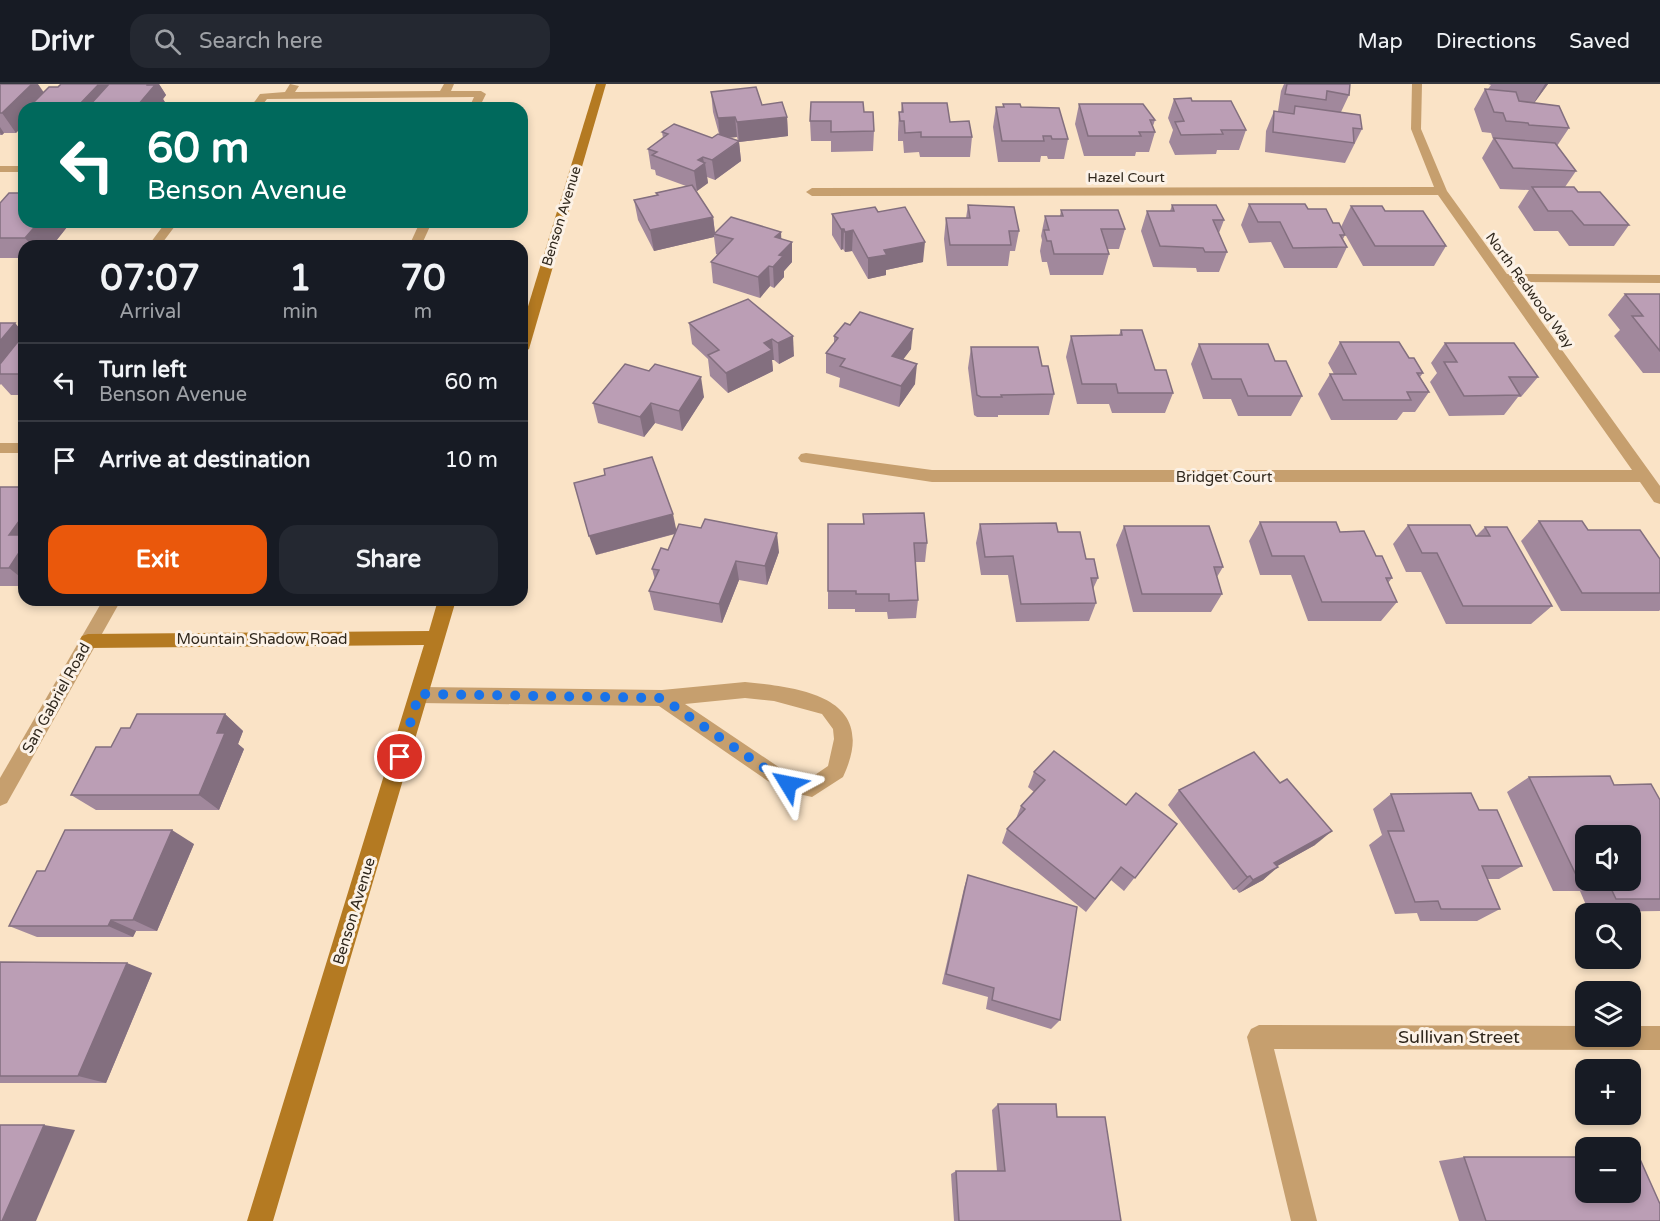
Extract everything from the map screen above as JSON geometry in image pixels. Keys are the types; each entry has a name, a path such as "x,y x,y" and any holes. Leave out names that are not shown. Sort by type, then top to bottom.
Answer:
{"main road":[{"name":"Benson Avenue","path":"528,329 601,84"},
{"name":"Benson Avenue","path":"260,1221 445,606"},
{"name":"Mountain Shadow Road","path":"88,641 436,638"}],"street":[{"path":"288,95 295,84"},
{"name":"North Redwood Way","path":"1417,84 1416,129 1441,191 1660,498"},
{"path":"260,102 264,96 447,89 481,94 477,102"},
{"path":"0,169 18,169"},
{"name":"Hazel Court","path":"812,192 1441,191"},
{"path":"1503,278 1660,279"},
{"path":"0,448 18,448"},
{"name":"Bridget Court","path":"806,458 932,476 1644,476"},
{"name":"San Gabriel Road","path":"0,796 108,606"},
{"path":"419,694 662,698 745,690 774,693 828,708 842,726 844,739 836,771 812,788 788,784 662,698"},
{"name":"Sullivan Street","path":"1304,1221 1259,1037 1660,1038"}],"building":[{"path":"0,84 32,84 0,113"},
{"path":"61,84 99,84 82,102 34,102 49,87 58,87"},
{"path":"109,84 155,85 141,102 93,102"},
{"path":"1287,84 1350,84 1349,95 1327,91 1326,100 1285,94"},
{"path":"756,87 762,105 782,102 787,117 737,122 735,117 718,118 711,92"},
{"path":"1485,89 1516,92 1519,101 1559,106 1569,128 1506,121 1503,113 1494,112"},
{"path":"1191,98 1192,101 1231,101 1246,130 1221,130 1223,134 1181,135 1175,122 1184,121 1174,99"},
{"path":"811,102 863,102 864,112 873,112 874,131 831,132 831,121 810,121"},
{"path":"902,103 947,103 950,122 969,121 972,137 921,137 921,132 905,133 904,121 900,121 899,112 903,112"},
{"path":"1003,104 1059,108 1068,139 1052,139 1051,136 1043,136 1044,141 1002,141 996,107 1004,107"},
{"path":"1079,104 1143,104 1155,120 1150,120 1155,132 1139,132 1141,136 1088,136"},
{"path":"1295,106 1360,115 1362,129 1353,128 1354,143 1273,132 1274,111 1294,114"},
{"path":"674,124 712,138 718,134 739,141 712,160 703,157 698,160 705,163 694,171 652,155 657,152 648,149 668,134 662,132"},
{"path":"1494,138 1555,143 1576,171 1513,168"},
{"path":"692,185 713,217 650,230 634,200"},
{"path":"1532,187 1574,187 1578,192 1600,192 1629,225 1584,225 1572,211 1548,211"},
{"path":"9,193 18,193 18,228 34,228 25,238 0,238 0,203"},
{"path":"1249,204 1305,204 1308,209 1326,209 1333,223 1339,223 1345,235 1340,235 1347,247 1293,248 1280,222 1258,222"},
{"path":"968,205 1014,207 1019,231 1009,231 1011,245 950,245 946,218 970,218"},
{"path":"1172,205 1216,205 1224,220 1213,220 1227,252 1205,252 1203,248 1160,246 1147,211 1174,211"},
{"path":"1351,206 1382,206 1385,211 1423,211 1446,246 1375,246"},
{"path":"875,207 878,212 905,207 925,242 884,250 887,255 868,258 853,230 845,232 841,229 832,214"},
{"path":"1061,210 1118,210 1125,229 1101,229 1109,254 1054,254 1051,241 1047,241 1044,230 1049,230 1045,216 1063,216"},
{"path":"731,217 781,232 775,237 792,242 779,255 783,256 773,267 769,266 758,277 711,262 733,239 714,234"},
{"path":"1625,294 1660,294 1660,351 1632,316 1643,316"},
{"path":"748,299 793,336 778,343 772,339 764,343 772,350 726,373 708,355 719,350 689,323"},
{"path":"860,312 913,329 892,356 917,364 901,386 840,366 845,359 826,353 838,338 834,336 845,323 850,325"},
{"path":"0,323 15,323 0,341"},
{"path":"1121,330 1142,330 1155,370 1166,370 1173,393 1118,393 1116,384 1082,384 1071,336 1122,335"},
{"path":"18,342 18,374 0,374 0,364"},
{"path":"1340,342 1399,342 1409,358 1414,358 1423,373 1417,373 1429,392 1407,392 1411,400 1343,400 1330,374 1356,374"},
{"path":"1445,343 1514,343 1538,377 1509,377 1520,395 1464,396 1444,362 1457,362"},
{"path":"1199,344 1268,344 1275,361 1286,361 1302,396 1248,396 1241,379 1212,379"},
{"path":"971,347 1038,347 1042,366 1048,366 1054,394 1001,395 1002,397 977,395"},
{"path":"625,364 649,371 655,364 701,377 679,411 651,403 640,417 593,403"},
{"path":"652,457 673,514 589,536 574,483 605,475 604,469"},
{"path":"0,487 18,487 18,523 9,535 18,535 18,554 9,568 0,568"},
{"path":"924,513 927,543 914,543 918,600 889,601 889,594 828,591 828,524 864,524 863,514"},
{"path":"705,519 777,533 765,566 736,561 719,604 649,591 659,570 652,569 661,548 668,550 679,524 701,528"},
{"path":"1539,521 1582,521 1588,530 1640,530 1660,559 1660,593 1582,593"},
{"path":"1260,522 1336,522 1340,532 1364,531 1376,556 1382,556 1392,578 1386,578 1397,602 1322,602 1304,556 1272,556"},
{"path":"1056,523 1058,532 1080,532 1086,559 1094,559 1098,578 1091,578 1096,603 1021,604 1013,556 985,557 980,524"},
{"path":"1408,525 1470,525 1476,536 1490,536 1485,527 1507,527 1552,606 1463,606 1437,553 1422,553"},
{"path":"1124,526 1209,526 1223,567 1214,567 1222,594 1142,594"},
{"path":"137,714 225,714 217,733 225,733 199,795 71,795 96,747 111,747 121,728 130,728"},
{"path":"1054,751 1126,805 1136,793 1177,824 1135,878 1121,867 1095,899 1007,829 1025,809 1021,806 1045,780 1034,772"},
{"path":"1254,752 1280,783 1287,779 1332,831 1274,863 1278,867 1253,880 1250,876 1247,877 1179,790"},
{"path":"1610,776 1614,785 1651,784 1660,800 1660,899 1616,899 1612,891 1641,891 1641,825 1575,825 1575,873 1529,777"},
{"path":"1471,793 1479,810 1497,810 1522,866 1482,866 1500,909 1441,909 1438,901 1415,902 1388,831 1404,831 1391,794"},
{"path":"65,830 172,830 133,920 111,920 108,926 9,926 37,871 45,871"},
{"path":"968,875 1077,907 1060,1020 992,1000 994,988 946,974"},
{"path":"0,962 127,963 78,1076 0,1076"},
{"path":"998,1104 1056,1104 1057,1117 1105,1117 1121,1221 959,1221 956,1171 1005,1171"},
{"path":"0,1125 44,1125 2,1221 0,1221"},
{"path":"1464,1157 1575,1157 1575,1203 1641,1203 1641,1161 1660,1204 1660,1221 1486,1221"}],"route":[{"path":"400,757 419,694 662,698 788,784"}]}
